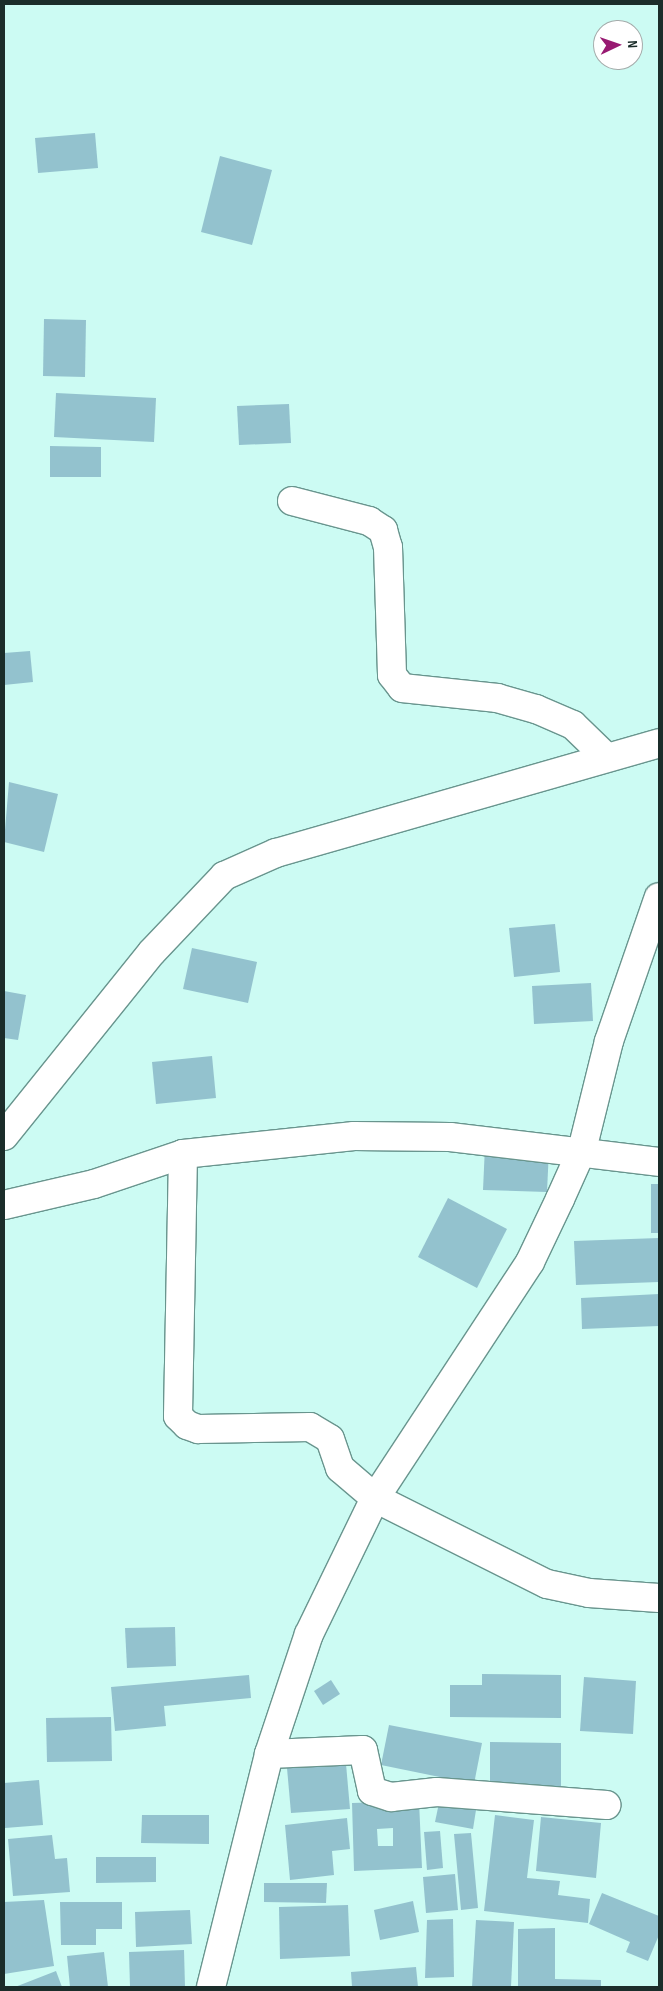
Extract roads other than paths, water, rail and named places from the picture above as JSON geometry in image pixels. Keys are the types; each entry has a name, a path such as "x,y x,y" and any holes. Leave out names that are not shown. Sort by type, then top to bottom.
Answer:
{"street":[{"path":"292,501 369,521 383,530 388,547 392,675 402,688 497,698 536,709 573,725 606,757"},
{"path":"4,1136 152,952 224,876 276,853 659,743"},
{"path":"211,1987 269,1754 309,1634 375,1498 530,1262 582,1150 609,1041 659,897"},
{"path":"4,1205 94,1184 183,1154 354,1136 450,1137 582,1150 659,1162"},
{"path":"183,1154 178,1416 198,1429 310,1427 330,1439 340,1468 375,1498 547,1584 589,1593 659,1598"},
{"path":"269,1754 363,1750 372,1791 391,1797 437,1792 607,1805"}]}
